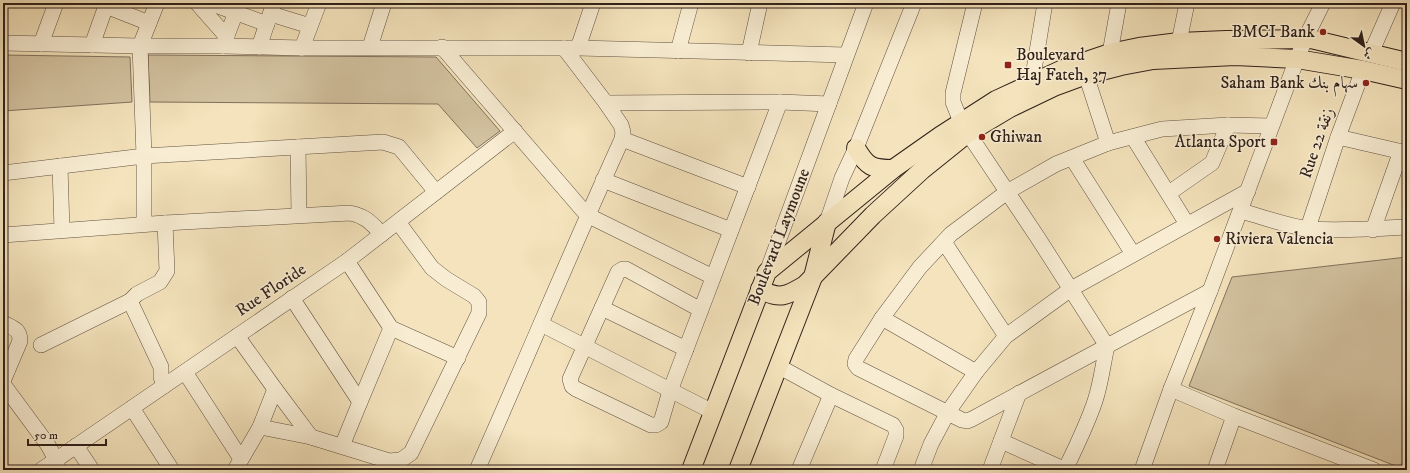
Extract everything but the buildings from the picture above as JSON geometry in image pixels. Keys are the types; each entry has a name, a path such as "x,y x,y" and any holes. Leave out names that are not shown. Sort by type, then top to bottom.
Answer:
{"main road":[{"path":"760,289 774,296 794,292 805,285 873,216 996,100 1032,82 1063,69 1110,53 1139,47 1179,42 1226,40 1305,39 1407,62"},
{"path":"767,272 893,169 965,128 1056,86 1086,75 1153,60 1235,56 1297,59 1363,70 1407,80"},
{"path":"856,148 862,159 868,165 881,169 893,169"},
{"path":"738,470 813,277 827,222"},
{"name":"Boulevard Laymoune","path":"691,470 767,272"}],"street":[{"path":"41,44 56,3"},
{"path":"144,224 144,156 140,46 157,3"},
{"path":"302,48 319,3"},
{"path":"370,48 384,3"},
{"path":"571,48 593,3"},
{"path":"678,51 691,3"},
{"path":"749,53 760,3"},
{"name":"Boulevard Laymoune","path":"767,272 866,3"},
{"path":"827,222 842,178 856,148 914,3"},
{"path":"975,3 953,93 953,102 965,128 1107,346 1095,400 1066,470 1001,441"},
{"path":"1032,82 1045,3"},
{"path":"1110,53 1119,3"},
{"path":"1179,42 1187,3"},
{"path":"1142,470 1171,389 1241,211 1271,126 1305,39 1322,3"},
{"path":"1371,53 1393,3"},
{"path":"204,4 271,13 310,26"},
{"path":"204,4 225,41"},
{"path":"92,45 106,5 149,22"},
{"path":"225,41 238,8"},
{"path":"259,47 271,13"},
{"path":"3,43 140,46 225,41 259,47 302,48 571,48 846,55"},
{"path":"442,47 587,215 713,277"},
{"path":"477,470 587,215 622,139 622,128 571,48"},
{"name":"Rue 22 زنقة","path":"1308,228 1338,137 1363,70"},
{"path":"1086,75 1108,143"},
{"path":"606,103 780,102 829,104"},
{"path":"701,310 626,269 618,272 570,379 572,386 650,425 656,425 661,422 670,391 701,310 713,277 780,102"},
{"path":"1210,291 967,421 962,420 858,368 855,364 856,359 882,318 920,267 951,234 1007,192 1056,164 1108,143 1133,136 1162,129 1228,125 1271,126"},
{"path":"1169,193 1212,163 1228,125"},
{"name":"Rue Floride","path":"41,470 57,465 76,446 346,261 515,131"},
{"path":"1133,136 1188,224"},
{"path":"1338,137 1404,152 1373,230"},
{"path":"622,139 748,187"},
{"path":"3,173 144,156 383,142 399,147 436,192"},
{"path":"298,147 299,215"},
{"path":"1072,158 1133,254"},
{"path":"60,166 62,230"},
{"path":"603,180 731,230"},
{"path":"921,470 931,444 948,412 976,372 1006,336 1071,289 1248,191"},
{"path":"1241,211 1284,224 1308,228 1373,230 1407,227"},
{"path":"3,235 144,224 350,213 359,214 382,234"},
{"path":"260,427 311,437 389,461 401,460 411,453 479,313 479,302 474,296 446,279 432,268 398,222"},
{"path":"41,345 130,301 138,294 160,282 167,271 165,223"},
{"path":"944,242 1006,336"},
{"path":"346,261 392,328 458,358"},
{"path":"292,298 360,402"},
{"path":"130,301 161,367 161,377 164,386"},
{"path":"602,308 686,349"},
{"path":"882,318 976,372"},
{"path":"3,323 17,330 20,335 20,341 3,382 48,445 57,465"},
{"path":"541,324 712,412"},
{"path":"342,446 392,328"},
{"path":"238,336 274,389 311,437"},
{"path":"778,366 831,395 894,425 896,436 883,470"},
{"path":"185,372 238,465"},
{"path":"238,465 260,427 274,389"},
{"path":"1171,389 1234,416 1374,470"},
{"path":"990,470 1019,393"},
{"path":"799,470 831,395"},
{"path":"132,408 172,470"},
{"path":"1215,470 1234,416"},
{"path":"76,446 92,470"}],"shaded area":[{"path":"3,55 130,57 132,102 3,111"},
{"path":"148,55 436,57 500,131 477,148 438,104 150,102"},
{"path":"1407,257 1407,443 1401,468 1189,386 1232,277"}],"place":[{"name":"BMCI Bank","path":"1323,32"},
{"name":"Boulevard Haj Fateh, 37","path":"1008,65"},
{"name":"Saham Bank سهام بنك","path":"1366,83"},
{"name":"Ghiwan","path":"982,137"},
{"name":"Atlanta Sport","path":"1274,142"},
{"name":"Riviera Valencia","path":"1217,239"}]}
